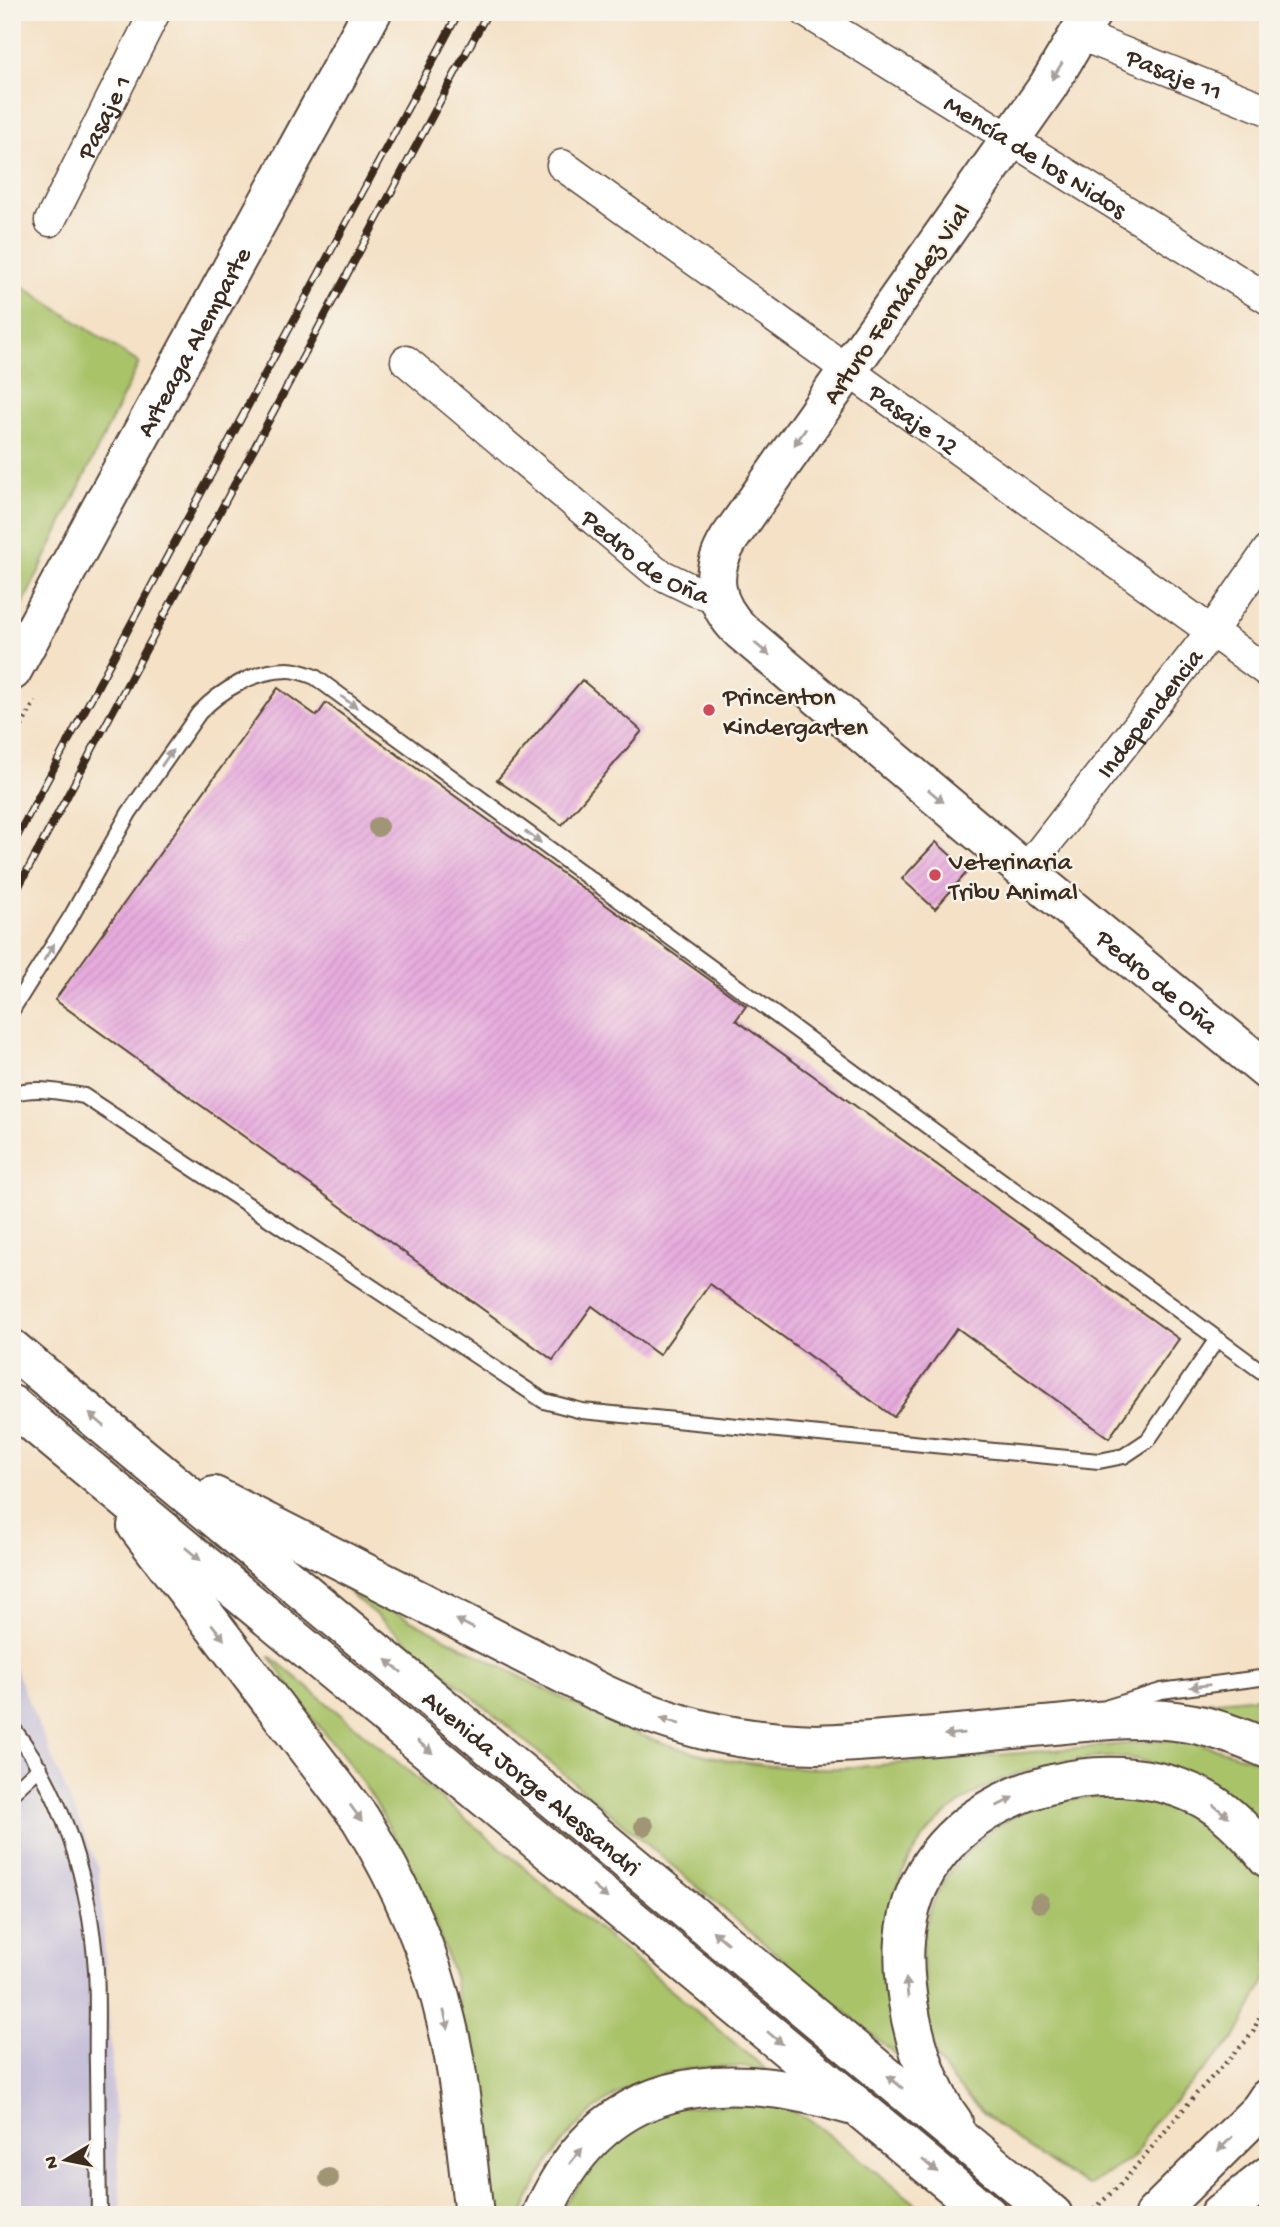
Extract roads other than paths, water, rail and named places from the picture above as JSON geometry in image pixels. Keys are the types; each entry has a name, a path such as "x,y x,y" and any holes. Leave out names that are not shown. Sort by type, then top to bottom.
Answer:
{"main road":[{"name":"Arteaga Alemparte","path":"12,671 372,12"},
{"name":"Arturo Fernández Vial","path":"719,598 716,583 720,553 847,369 1011,141 1086,23"},
{"name":"Pedro de Oña","path":"719,598 723,609 741,631 1025,872 1268,1071"},
{"name":"Avenida Jorge Alessandri","path":"12,1349 1050,2213"},
{"name":"Avenida Jorge Alessandri","path":"12,1405 988,2215"},
{"path":"150,1463 601,1693 644,1713 690,1728 736,1738 817,1744 1071,1724 1181,1721 1241,1737 1268,1749"},
{"path":"103,1479 360,1818 400,1887 422,1940 448,2027 474,2215"},
{"path":"966,2141 936,2093 916,2042 904,1965 906,1926 912,1902 934,1859 951,1840 974,1819 1030,1790 1061,1782 1126,1778 1185,1791 1210,1803 1233,1820 1268,1858"},
{"path":"542,2215 570,2161 590,2139 614,2119 659,2096 696,2088 745,2086 818,2095 859,2107"},
{"path":"1154,2215 1266,2102"},
{"path":"1219,2215 1268,2176"}],"street":[{"name":"Pasaje 1","path":"50,221 155,12"},
{"name":"Mencía de los Nidos","path":"806,12 1268,299"},
{"name":"Pasaje 11","path":"1086,23 1268,110"},
{"name":"Pasaje 12","path":"562,165 1268,672"},
{"name":"Pedro de Oña","path":"406,361 656,572 695,592 719,598"},
{"name":"Independencia","path":"1025,872 1211,632 1268,550"}],"lane":[{"path":"12,1010 72,915 129,813 199,713 212,699 245,681 268,673 290,670 315,677 1268,1376"},
{"path":"12,1094 24,1090 84,1096 544,1401 583,1410 1099,1461 1124,1457 1148,1440 1217,1339"},
{"path":"1071,1724 1102,1709 1143,1695 1268,1677"},
{"path":"12,1727 40,1767 63,1815 90,1919 96,1970 99,2215"},
{"path":"12,1793 40,1767"}],"railway":[{"path":"12,846 459,12"},
{"path":"12,899 488,12"}],"place":[{"name":"Princenton Kindergarten","path":"709,710"},
{"name":"Veterinaria Tribu Animal","path":"935,875"}]}
